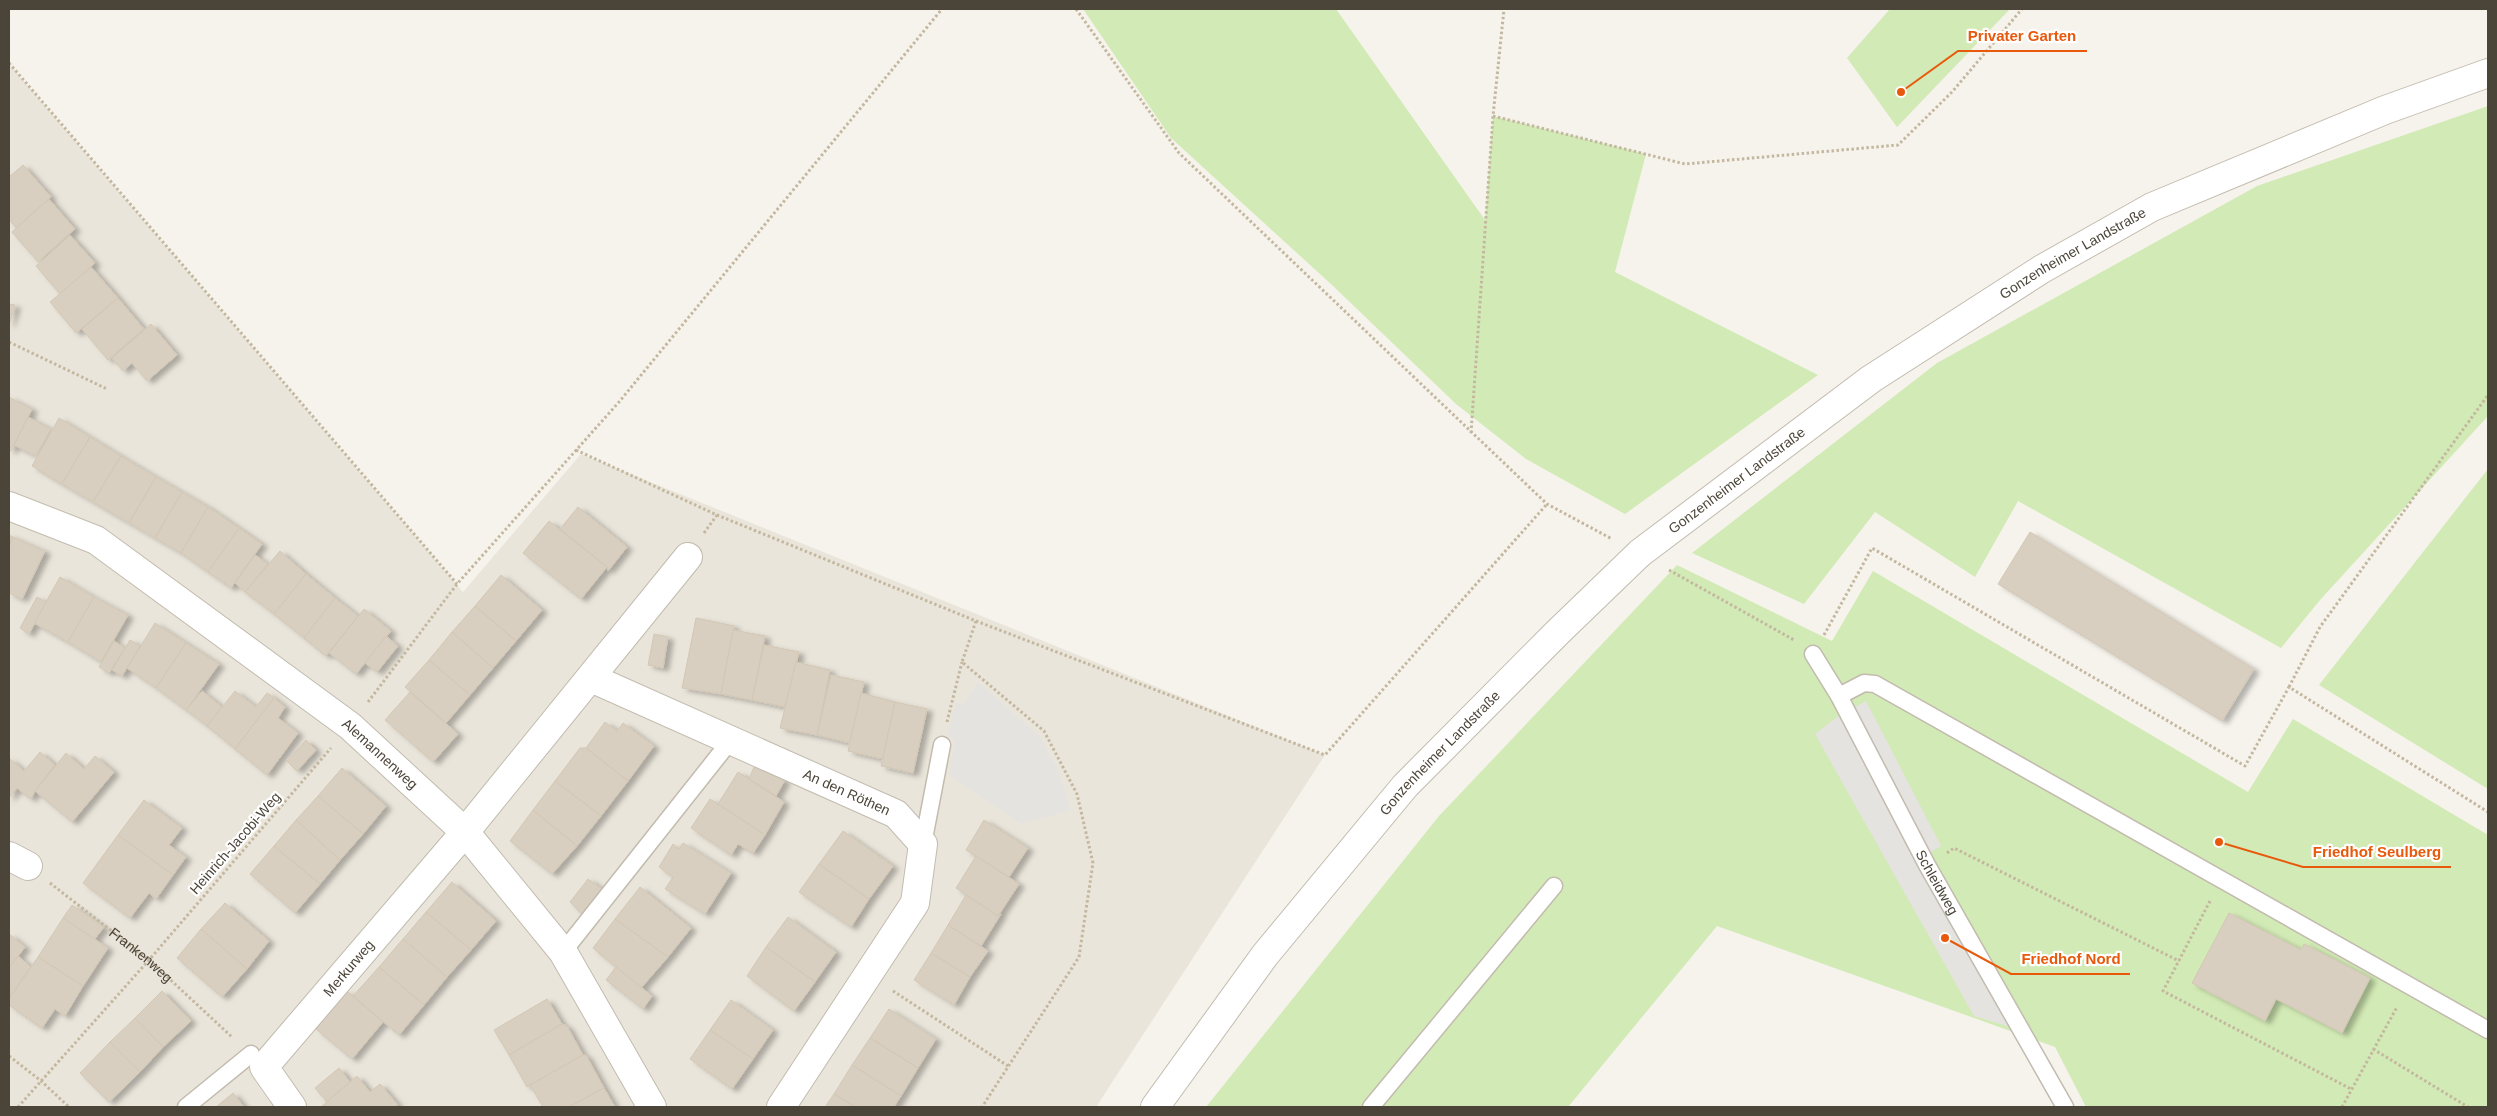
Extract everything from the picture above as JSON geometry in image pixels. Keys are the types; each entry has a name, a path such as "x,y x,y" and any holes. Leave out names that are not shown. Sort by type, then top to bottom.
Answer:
{"street":[{"name":"Gonzenheimer Landstraße","path":"1155,1107 1265,955 1405,786 1558,632 1640,553 1872,379 2050,264 2161,203 2385,110 2488,73"},
{"name":"Alemannenweg","path":"9,506 96,540 350,726 465,832 563,952 652,1107"},
{"path":"465,832 688,556"},
{"name":"An den Röthen","path":"591,678 896,814 924,844"},
{"name":"Merkurweg","path":"292,1107 264,1067 465,832"},
{"path":"781,1107 869,976 915,903 924,844"}],"lane":[{"name":"Schleidweg","path":"1813,654 1839,696 1927,865 2065,1107"},
{"path":"1839,696 1864,683 1875,684 2488,1030"},
{"path":"563,952 731,740"},
{"path":"924,844 942,744"},
{"path":"1371,1107 1554,886"},
{"path":"186,1107 251,1054"}],"path":[{"name":"Heinrich-Jacobi-Weg","path":"18,1107 40,1080 150,960 350,726 457,584 619,402 942,9"},
{"path":"1076,9 1180,153 1546,504 1640,553 1793,639 1813,654 1872,548 2245,766 2320,627 2488,395"},
{"path":"1471,433 1493,116 1504,9"},
{"path":"1493,116 1684,164 1898,145 1952,92 2022,9"},
{"path":"9,63 457,584"},
{"path":"9,342 107,389"},
{"path":"576,450 717,515 976,621 1325,755 1546,504"},
{"path":"942,744 962,662 976,621"},
{"path":"962,662 1044,731 1077,794 1093,863 1079,957 982,1107"},
{"path":"2289,687 2488,812"},
{"path":"1927,865 1954,848 2179,961"},
{"name":"Frankenweg","path":"18,861 150,960 251,1054"},
{"path":"2221,879 2163,991 2351,1089"},
{"path":"869,976 1008,1066"},
{"path":"2342,1107 2409,985"},
{"path":"2373,1049 2468,1107"},
{"path":"9,1056 40,1080 69,1107"}],"shaded area":[{"path":"9,64 463,592 581,454 1325,755 1096,1107 9,1107"},
{"path":"978,682 1039,736 1057,768 1071,810 1021,824 949,775 955,739 947,736 956,702 963,705"},
{"path":"1866,701 1941,846 1918,860 2010,1027 1974,1016 1815,734 1837,717"}],"green space":[{"path":"1083,9 1336,9 1485,220 1493,116 1646,154 1615,272 1818,375 1625,514 1526,459 1456,404 1332,285 1171,138"},
{"path":"1890,9 2010,9 1897,127 1847,58"},
{"path":"2488,106 2488,416 2320,600 2281,648 2018,501 1975,577 1875,512 1804,604 1692,553 1937,363 2257,186"},
{"path":"2488,469 2488,789 2319,685"},
{"path":"1677,565 1832,641 1873,571 2248,792 2293,719 2488,835 2488,1107 2086,1107 2055,1047 1717,926 1568,1107 1206,1107 1439,816"}],"building":[{"path":"23,165 51,197 16,228 9,219 9,177"},
{"path":"49,199 75,229 38,262 12,232"},
{"path":"70,235 95,263 60,294 36,266"},
{"path":"91,267 118,298 76,333 50,302"},
{"path":"118,298 144,329 108,360 82,329"},
{"path":"9,304 15,305 9,325"},
{"path":"151,324 177,355 147,381 132,363 123,371 112,358"},
{"path":"9,397 32,409 11,451 9,450"},
{"path":"28,417 51,429 36,456 14,445"},
{"path":"59,418 90,437 62,484 32,466"},
{"path":"90,437 121,456 93,502 62,484"},
{"path":"121,456 156,477 129,523 93,502"},
{"path":"156,477 182,492 155,538 129,523"},
{"path":"182,492 208,507 181,553 155,538"},
{"path":"208,507 239,528 208,572 181,553"},
{"path":"578,507 627,547 608,571 607,567 560,529"},
{"path":"549,521 607,567 581,599 523,553"},
{"path":"239,528 262,544 231,588 208,572"},
{"path":"2030,532 2254,669 2222,721 1998,584"},
{"path":"9,535 13,537 9,547"},
{"path":"13,537 45,551 22,599 9,593 9,547"},
{"path":"280,551 306,574 274,614 245,592"},
{"path":"255,555 268,564 245,592 235,583"},
{"path":"306,574 335,598 304,638 274,614"},
{"path":"501,575 542,610 516,641 475,606"},
{"path":"60,577 94,597 68,642 34,623"},
{"path":"37,597 46,602 29,634 20,628"},
{"path":"94,597 128,615 101,662 68,642"},
{"path":"335,598 358,616 326,656 304,638"},
{"path":"475,606 516,641 493,668 452,632"},
{"path":"364,609 391,631 356,674 329,653"},
{"path":"696,618 734,626 721,694 682,688"},
{"path":"155,623 186,643 156,688 127,668"},
{"path":"733,630 765,636 752,700 721,694"},
{"path":"452,632 493,668 470,695 429,660"},
{"path":"654,634 668,637 663,668 648,665"},
{"path":"386,636 398,646 377,672 365,663"},
{"path":"130,640 140,646 122,676 112,670"},
{"path":"114,641 125,648 109,673 99,667"},
{"path":"186,643 219,664 186,710 156,688"},
{"path":"764,645 799,652 785,707 752,700"},
{"path":"429,660 470,695 446,723 405,687"},
{"path":"796,662 830,670 817,735 780,728"},
{"path":"831,675 864,682 850,743 817,735"},
{"path":"202,691 222,707 207,726 186,710"},
{"path":"235,691 256,707 267,693 274,698 235,749 207,726"},
{"path":"410,692 458,734 433,762 385,720"},
{"path":"861,693 895,702 883,759 848,751"},
{"path":"274,698 285,707 278,718 298,733 267,775 235,749"},
{"path":"895,702 927,709 913,773 881,766"},
{"path":"605,722 617,731 623,723 654,746 628,781 586,748"},
{"path":"306,740 316,750 297,771 287,761"},
{"path":"580,748 586,748 628,781 601,816 555,781"},
{"path":"40,752 55,765 31,799 17,788 9,798 9,758 24,771"},
{"path":"66,753 84,769 95,756 114,772 72,822 35,791"},
{"path":"754,767 785,780 776,796 749,779"},
{"path":"342,768 386,806 363,834 318,796"},
{"path":"738,772 784,802 765,835 718,804"},
{"path":"555,781 601,816 577,846 533,810"},
{"path":"318,796 363,834 340,860 296,820"},
{"path":"710,799 765,835 753,853 738,844 731,855 691,828"},
{"path":"144,800 182,828 169,845 186,857 173,875 118,835"},
{"path":"533,810 577,846 552,874 510,841"},
{"path":"296,820 340,860 320,884 274,846"},
{"path":"984,820 1028,848 1009,877 966,850"},
{"path":"843,831 893,866 869,899 819,864"},
{"path":"118,835 173,875 156,899 149,893 130,918 83,883"},
{"path":"683,843 731,873 705,914 665,889 673,877 659,867 673,844 679,849"},
{"path":"274,846 320,884 295,913 250,874"},
{"path":"976,856 1019,884 998,916 956,888"},
{"path":"819,864 869,899 851,927 799,892"},
{"path":"588,879 602,889 582,914 570,902"},
{"path":"452,882 496,921 471,950 426,912"},
{"path":"640,887 691,928 668,957 615,919"},
{"path":"966,895 998,916 1001,914 981,946 948,925"},
{"path":"225,903 269,941 247,969 201,929"},
{"path":"72,905 104,927 94,940 63,918"},
{"path":"426,912 471,950 447,977 403,939"},
{"path":"2229,913 2301,950 2304,944 2370,978 2342,1033 2276,999 2265,1021 2192,983"},
{"path":"788,917 836,952 815,982 766,947"},
{"path":"63,918 108,948 83,986 38,957"},
{"path":"615,919 668,957 641,988 593,948"},
{"path":"948,925 988,951 970,977 931,953"},
{"path":"201,929 247,969 222,997 177,958"},
{"path":"9,934 25,947 9,968"},
{"path":"403,939 447,977 424,1005 379,967"},
{"path":"766,947 815,982 794,1011 747,976"},
{"path":"931,953 970,977 954,1005 914,980"},
{"path":"18,956 31,967 10,997 9,968"},
{"path":"38,957 83,986 65,1016 55,1009 42,1028 9,1005 9,999"},
{"path":"379,967 424,1005 399,1035 353,996"},
{"path":"616,967 652,996 643,1009 606,980"},
{"path":"162,991 191,1021 163,1047 135,1018"},
{"path":"347,991 383,1022 352,1059 316,1029"},
{"path":"547,999 562,1024 509,1055 494,1030"},
{"path":"731,1000 773,1030 753,1059 710,1030"},
{"path":"889,1009 936,1039 918,1068 870,1038"},
{"path":"135,1018 163,1047 140,1072 110,1042"},
{"path":"562,1024 567,1026 583,1055 527,1087 509,1055"},
{"path":"710,1030 753,1059 732,1089 690,1059"},
{"path":"870,1038 918,1068 901,1096 852,1065"},
{"path":"110,1042 140,1072 109,1102 80,1073"},
{"path":"586,1055 604,1088 569,1107 543,1107 530,1085"},
{"path":"852,1065 901,1096 894,1107 855,1107 834,1094"},
{"path":"339,1068 350,1082 327,1102 315,1088"},
{"path":"357,1076 370,1092 380,1084 398,1105 394,1107 321,1107"},
{"path":"604,1088 615,1107 569,1107"},
{"path":"233,1093 244,1107 216,1107"},
{"path":"834,1094 855,1107 825,1107"}],"place":[{"name":"Privater Garten","path":"1901,92"},
{"name":"Friedhof Seulberg","path":"2219,842"},
{"name":"Friedhof Nord","path":"1945,938"}]}
